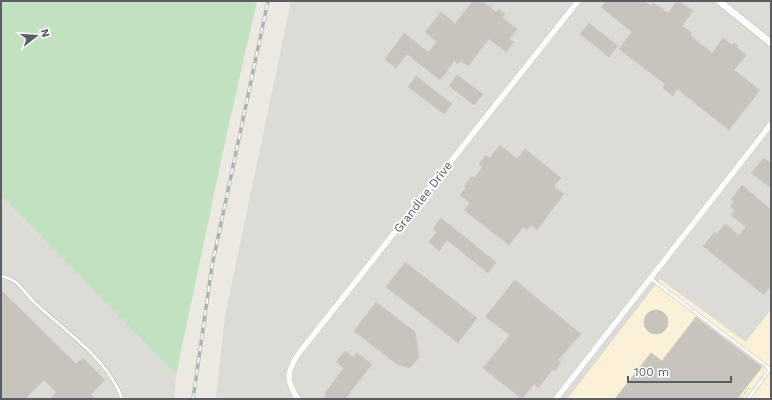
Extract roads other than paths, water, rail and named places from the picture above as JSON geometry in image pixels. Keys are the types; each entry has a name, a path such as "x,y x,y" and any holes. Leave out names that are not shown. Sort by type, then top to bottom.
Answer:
{"street":[{"name":"Grandlee Drive","path":"298,399 290,386 289,373 291,365 578,1"},
{"path":"719,1 771,43"},
{"path":"556,399 771,124"}],"lane":[{"path":"1,276 12,278 34,302 82,345 118,387 122,399"},
{"path":"650,278 771,370 748,399"}],"railway":[{"path":"193,399 212,266 268,1"}]}
